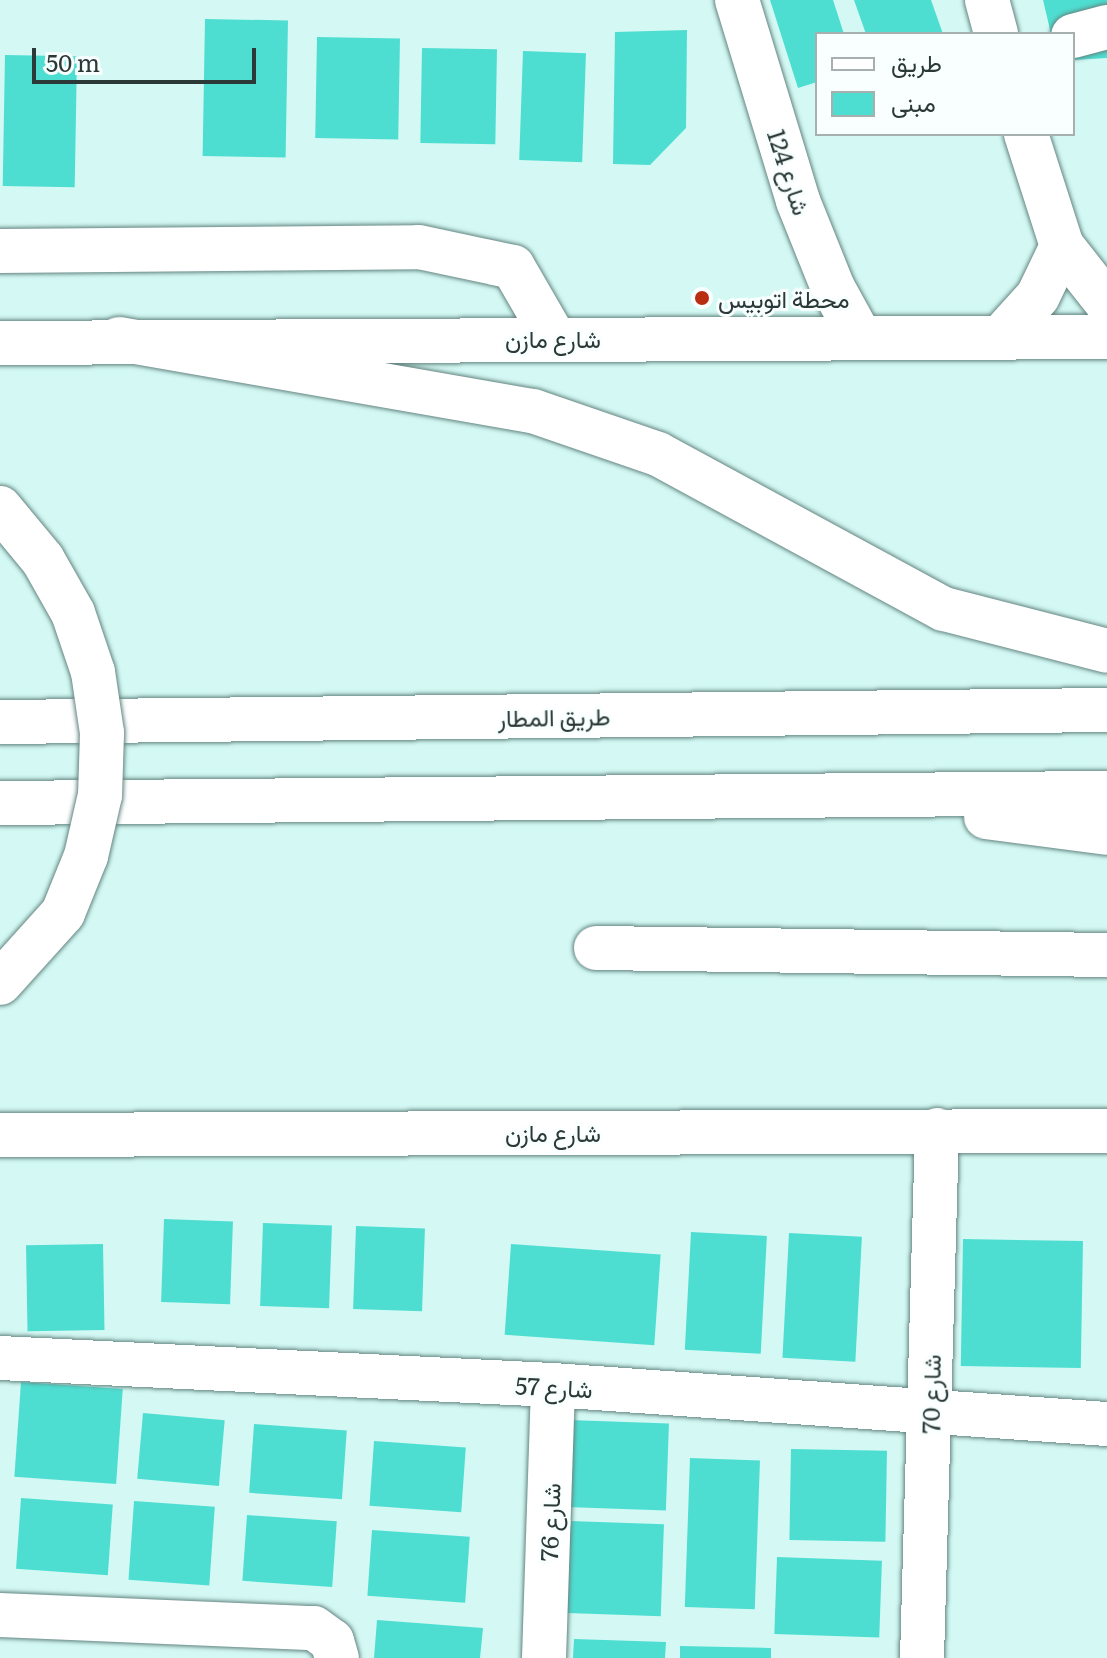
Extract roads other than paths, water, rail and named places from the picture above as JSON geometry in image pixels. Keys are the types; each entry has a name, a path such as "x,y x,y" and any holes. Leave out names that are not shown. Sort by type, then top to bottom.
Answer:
{"main road":[{"name":"شارع 124","path":"737,0 798,201 833,288 860,337"},
{"path":"987,0 995,32"},
{"path":"1075,35 1107,27"},
{"path":"1027,136 1062,246 1107,303"},
{"path":"1001,337 1038,296 1062,246"},
{"path":"0,251 419,247 513,267 554,338"},
{"name":"شارع مازن","path":"0,343 119,339 1107,337"},
{"path":"119,339 533,411 658,454 944,609 1107,651"},
{"path":"0,508 43,560 73,613 93,672 102,733 100,795 81,870 63,913 0,983"},
{"name":"طريق المطار","path":"0,722 1107,710"},
{"path":"0,803 1107,793"},
{"path":"833,797 1107,833"},
{"path":"596,948 1107,955"},
{"name":"شارع 70","path":"922,1658 937,1130"},
{"name":"شارع مازن","path":"0,1135 1107,1131"},
{"name":"شارع 57","path":"0,1358 553,1385 1107,1424"},
{"name":"شارع 76","path":"544,1658 553,1385"},
{"path":"0,1615 314,1628 332,1641 337,1658"}],"place":[{"name":"محطة اتوبيس","path":"702,298"}]}
